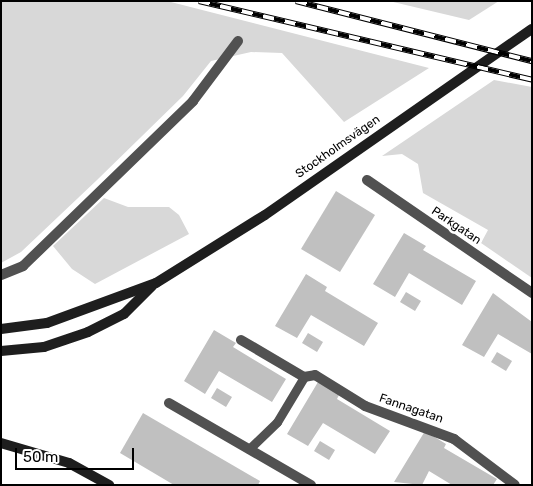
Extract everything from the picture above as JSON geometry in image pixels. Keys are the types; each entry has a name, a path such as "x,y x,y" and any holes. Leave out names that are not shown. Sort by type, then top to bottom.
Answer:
{"main road":[{"name":"Stockholmsvägen","path":"1,329 47,323 156,283 265,215 532,29"},
{"name":"Stockholmsvägen","path":"1,351 44,347 88,332 124,314 156,283"},
{"path":"1,443 69,464 109,485"}],"street":[{"path":"1,275 23,266 193,101 238,41"},
{"name":"Parkgatan","path":"366,180 532,293"},
{"name":"Fannagatan","path":"241,340 304,377 315,375 365,406 438,430 484,458 514,484"},
{"path":"169,403 311,485"}],"lane":[{"path":"249,449 277,422 304,377"}],"shaded area":[{"path":"1,1 167,1 429,68 344,122 282,53 251,52 211,61 183,96 97,180 21,252 1,263"},
{"path":"389,1 499,1 469,20"},
{"path":"494,80 532,87 532,278 481,243 488,230 423,193 418,164 402,154 382,156"},
{"path":"104,198 128,207 169,207 179,215 189,234 95,284 72,269 53,246"}],"building":[{"path":"336,191 375,215 340,272 301,249"},
{"path":"404,233 426,246 423,250 476,281 462,305 409,273 395,297 373,284"},
{"path":"306,274 327,287 325,291 378,323 364,346 311,315 297,338 275,326"},
{"path":"406,292 421,301 415,311 400,302"},
{"path":"493,293 532,322 532,354 498,334 484,357 462,345"},
{"path":"214,330 236,343 233,347 286,379 272,402 219,371 205,394 184,381"},
{"path":"308,333 323,342 317,352 302,343"},
{"path":"497,352 512,361 506,371 491,362"},
{"path":"318,382 339,395 337,399 390,431 375,454 323,423 308,446 287,434"},
{"path":"217,388 232,397 226,407 211,398"},
{"path":"143,413 260,481 258,485 174,485 120,453"},
{"path":"425,431 446,444 444,448 497,479 493,485 452,485 429,471 422,485 394,482"},
{"path":"320,441 335,450 329,460 314,451"}],"railway":[{"path":"199,1 532,80"},
{"path":"296,1 532,61"}]}
